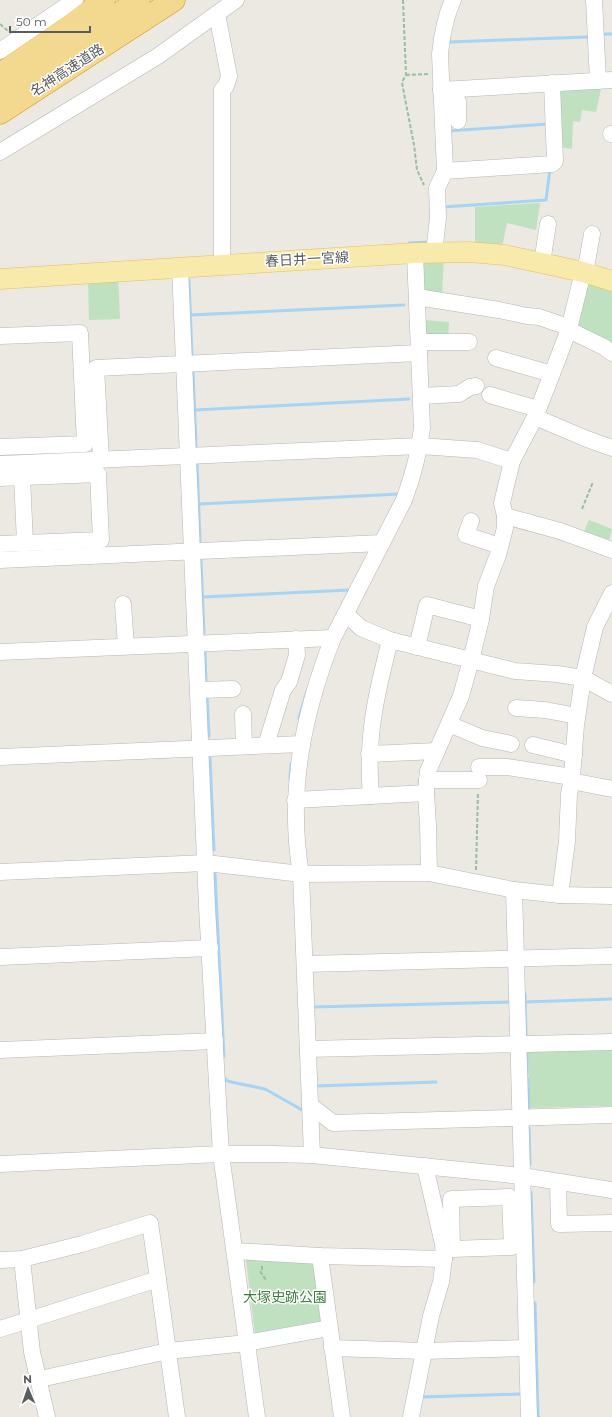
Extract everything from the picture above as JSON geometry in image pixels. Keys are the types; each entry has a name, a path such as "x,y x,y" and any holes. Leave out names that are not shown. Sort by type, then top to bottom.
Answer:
{"highway":[{"path":"0,74 66,29 104,0"},
{"name":"名神高速道路","path":"0,91 38,68 139,0"},
{"name":"名神高速道路","path":"0,113 174,0"}],"main road":[{"name":"春日井一宮線","path":"0,279 222,264 469,252 505,255 612,281"}],"street":[{"path":"0,50 75,0"},
{"path":"0,152 158,56 236,0"},
{"path":"312,1155 302,874 298,855 295,800 297,772 312,695 333,638 404,500 412,479 420,446 422,428 417,297 425,253 438,218 437,188 445,171 440,54 448,11 453,0"},
{"path":"441,90 605,80 594,0"},
{"path":"217,14 229,76 226,86 222,90 222,264"},
{"path":"445,171 552,164 555,161 552,83"},
{"path":"441,90 458,102 458,121"},
{"path":"542,263 548,224"},
{"path":"429,873 426,786 428,772 461,696 471,660 481,619 486,586 505,528 505,516 502,503 512,462 537,413 568,330 584,273 592,234"},
{"path":"180,267 198,690 221,1154 257,1417"},
{"path":"417,297 539,317 565,326 568,330 604,347 612,353"},
{"path":"0,336 80,333 85,444 0,447"},
{"path":"101,459 96,368 184,364 469,342"},
{"path":"496,358 552,374"},
{"path":"421,396 459,394 470,387 476,386"},
{"path":"490,395 537,413 587,439 612,448"},
{"path":"0,464 420,446 477,450 512,462"},
{"path":"0,478 98,474 101,540 0,544"},
{"path":"22,477 25,543"},
{"path":"505,516 560,531 612,550"},
{"path":"471,521 466,534 500,546"},
{"path":"0,560 382,543"},
{"path":"560,895 567,841 569,794 572,779 577,716 595,627 612,593"},
{"path":"123,604 126,646"},
{"path":"417,647 427,605 481,619"},
{"path":"346,614 361,628 390,640 515,671 557,674 584,678 612,694"},
{"path":"0,652 333,638"},
{"path":"266,745 283,690 289,682 297,655 296,639"},
{"path":"371,796 370,754 373,719 379,684 390,640"},
{"path":"198,690 233,689"},
{"path":"516,708 545,710 577,716"},
{"path":"242,714 244,746"},
{"path":"449,724 482,738 511,744"},
{"path":"0,757 302,744"},
{"path":"533,745 574,755"},
{"path":"370,754 437,751"},
{"path":"295,800 371,796 426,786 507,767 572,779 612,789"},
{"path":"0,872 206,863 302,874 429,873 514,890 560,895 612,896"},
{"path":"514,890 528,1417"},
{"path":"0,957 210,948"},
{"path":"305,964 612,956"},
{"path":"0,1050 215,1041"},
{"path":"308,1050 612,1042"},
{"path":"310,1105 333,1122 612,1115"},
{"path":"0,1164 221,1154 312,1155 522,1176 612,1190"},
{"path":"411,1417 431,1316 441,1282 444,1259 443,1244 425,1166"},
{"path":"495,1173 496,1197"},
{"path":"558,1182 559,1224 612,1223"},
{"path":"496,1197 510,1197 512,1247 452,1249 451,1199 496,1197"},
{"path":"0,1260 22,1260 82,1244 150,1223 177,1417"},
{"path":"235,1251 320,1256 444,1259"},
{"path":"320,1256 342,1417"},
{"path":"22,1260 32,1352 40,1379 47,1417"},
{"path":"0,1329 158,1279"},
{"path":"40,1379 168,1351 247,1343 329,1328"},
{"path":"332,1348 424,1351 527,1348"}],"path":[{"path":"403,0 406,75 402,82 414,145 417,170 427,190 437,196"},
{"path":"406,75 441,74"},
{"path":"582,509 593,482"},
{"path":"476,883 479,773"}],"green space":[{"path":"601,89 596,112 582,110 580,122 573,121 572,149 560,147 558,90"},
{"path":"540,203 536,230 507,223 502,247 475,243 475,207"},
{"path":"422,258 444,258 442,295 427,293 422,289"},
{"path":"118,276 120,319 89,320 88,278"},
{"path":"584,280 612,288 612,347 571,327"},
{"path":"423,320 449,322 448,337 424,338"},
{"path":"589,520 612,529 608,544 583,534"},
{"path":"612,1047 612,1106 529,1108 528,1048"},
{"name":"大塚史跡公園","path":"249,1257 312,1260 316,1264 324,1323 255,1334 246,1260"}],"waterway":[{"path":"601,34 612,34"},
{"path":"447,42 587,37"},
{"path":"447,131 548,124"},
{"path":"443,207 546,200 550,169"},
{"path":"409,243 430,242"},
{"path":"189,280 192,355"},
{"path":"190,315 404,305"},
{"path":"193,370 196,446"},
{"path":"195,410 409,399"},
{"path":"197,462 200,541"},
{"path":"199,504 400,494"},
{"path":"201,560 204,634"},
{"path":"203,597 350,590"},
{"path":"205,652 206,686"},
{"path":"299,718 307,691"},
{"path":"207,695 209,736"},
{"path":"210,758 214,850"},
{"path":"290,779 291,764"},
{"path":"215,874 224,1057"},
{"path":"525,994 526,1036"},
{"path":"525,1002 612,999"},
{"path":"313,1007 512,1002"},
{"path":"527,1051 527,1074"},
{"path":"225,1078 225,1080 231,1082 265,1089 304,1111"},
{"path":"528,1079 529,1111 530,1110"},
{"path":"316,1086 436,1082"},
{"path":"529,1128 530,1164"},
{"path":"531,1192 534,1282"},
{"path":"535,1303 539,1417"},
{"path":"421,1397 521,1394"}]}
